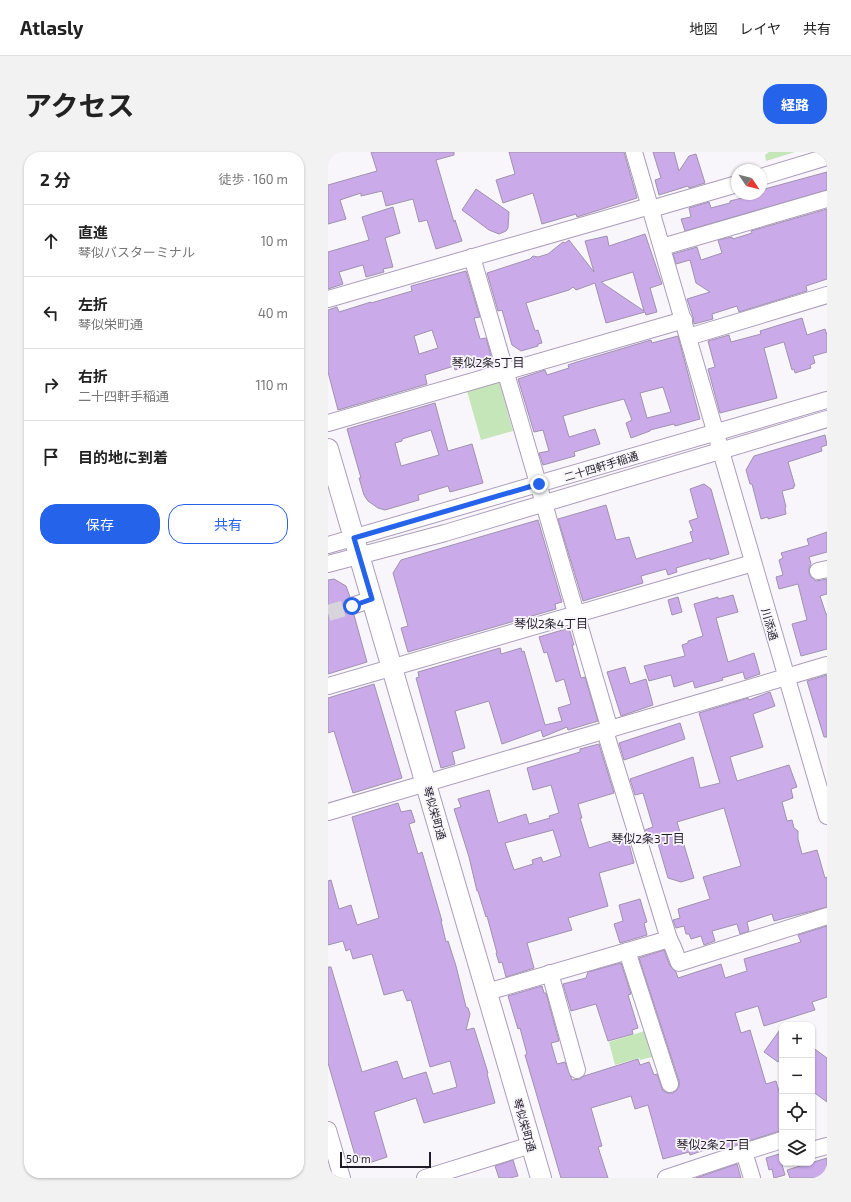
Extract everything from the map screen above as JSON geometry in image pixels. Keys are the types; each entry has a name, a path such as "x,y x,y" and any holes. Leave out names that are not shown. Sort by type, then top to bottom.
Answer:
{"main road":[{"name":"琴似栄町通","path":"328,449 541,1178"}],"street":[{"name":"川添通","path":"634,152 827,816"},
{"path":"767,175 827,157"},
{"path":"328,299 472,257 731,186"},
{"path":"662,247 827,199"},
{"path":"472,257 577,614 607,730 669,939 674,947 679,963 827,916"},
{"path":"688,337 827,294"},
{"path":"328,423 684,320"},
{"name":"二十四軒手稲通","path":"328,564 357,546 539,484 716,431 827,400"},
{"name":"二十四軒手稲通","path":"328,545 357,546 445,533 722,451 826,422"},
{"path":"328,686 753,563"},
{"path":"352,606 372,599"},
{"path":"328,812 827,665"},
{"path":"486,992 669,939"},
{"path":"627,951 670,1084"},
{"path":"550,973 577,1070"},
{"path":"328,1130 342,1178"},
{"path":"666,1178 779,1141"},
{"path":"425,1178 531,1145"},
{"path":"815,1149 827,1146"},
{"path":"744,1152 752,1178"}],"green space":[{"path":"769,152 795,152 766,161 765,155"},
{"path":"499,381 513,431 481,440 467,391"},
{"path":"648,1030 656,1056 640,1060 639,1058 615,1065 609,1042"}],"building":[{"path":"371,152 454,152 454,155 436,160 454,222 455,220 462,241 436,249 427,220 419,222 413,199 386,206 382,191 361,196 361,193 340,200 346,219 328,224 328,185 377,171"},
{"path":"509,152 624,152 637,198 577,217 576,214 542,224 533,193 503,203 496,180 515,174"},
{"path":"653,152 674,152 679,171 689,156 696,154 705,183 689,188 688,186 659,195 655,180 661,178"},
{"path":"827,172 827,190 685,231 681,219 691,217 689,208 709,202 711,208 730,203 730,201 734,200 767,200 767,188"},
{"path":"476,189 509,212 508,228 506,231 499,234 489,230 462,210"},
{"path":"393,207 400,233 385,238 393,267 383,269 384,272 366,277 363,265 339,272 343,284 328,289 328,252 369,240 362,217"},
{"path":"827,209 827,279 806,286 807,291 739,312 737,306 712,314 713,319 694,324 687,299 710,292 696,283 690,260 676,264 673,254 697,247 701,260 722,253 718,240 732,237 733,239 752,233 751,231"},
{"path":"645,234 662,284 650,288 657,312 646,315 645,312 606,323 595,283 576,290 573,287 569,290 526,303 535,331 538,330 542,343 538,344 538,346 521,351 512,345 502,310 498,311 487,273 530,259 533,256 538,257 548,254 563,242 565,243 569,240 594,272 585,241 607,236 609,246","holes":["633,272 644,311 601,282"]},
{"path":"466,271 480,317 474,318 480,339 486,338 492,359 455,370 454,366 425,375 427,384 338,410 328,372 328,310 337,307 339,312 371,303 412,291 411,286","holes":["432,330 438,348 419,354 414,336"]},
{"path":"802,318 807,335 825,329 827,335 827,352 813,356 815,363 810,365 811,368 795,373 794,369 792,370 784,342 764,348 777,398 720,413 708,369 715,367 708,341 729,335 731,342 761,334 760,331"},
{"path":"678,336 700,419 675,426 674,424 650,430 631,438 626,423 632,420 624,399 563,416 569,437 595,429 600,444 574,452 575,456 543,465 539,453 549,451 543,430 534,432 518,379 545,370 547,375 569,368 568,365 577,362 651,340 652,343","holes":["663,387 671,412 647,418 640,393"]},
{"path":"435,403 448,451 472,444 483,483 450,492 448,486 418,495 419,500 385,510 378,508 368,501 364,495 359,478 361,478 347,429","holes":["431,430 439,455 401,466 395,443 402,441 402,439"]},
{"path":"825,435 827,445 821,447 822,451 788,462 795,486 793,486 794,488 782,491 786,514 768,519 768,517 761,519 752,484 750,484 746,470 754,456"},
{"path":"704,484 711,489 729,554 676,568 677,572 668,575 666,569 641,576 643,583 583,601 558,519 606,505 616,540 629,537 636,559 693,542 690,532 693,531 689,521 698,518 690,489"},
{"path":"538,520 562,602 555,604 556,609 408,652 401,628 408,626 393,573 401,560"},
{"path":"827,532 827,552 809,557 811,564 809,573 816,581 827,579 827,594 820,596 827,614 827,649 801,656 792,624 807,620 798,584 779,589 776,577 783,575 779,560 783,558 781,553 809,545 807,539"},
{"path":"334,579 346,586 350,597 345,600 343,609 346,613 354,615 367,662 328,674 328,580"},
{"path":"733,595 738,612 716,618 728,662 754,653 760,674 745,679 743,672 722,678 723,680 695,688 693,681 674,687 671,675 649,681 644,666 685,656 682,645 688,643 688,641 703,636 694,604 718,597 718,599"},
{"path":"678,597 682,612 672,615 668,600"},
{"path":"569,628 581,678 585,677 598,721 568,730 567,727 543,737 541,730 502,744 489,701 455,711 465,748 452,752 455,764 441,768 416,678 419,677 418,672 500,648 501,654 521,648 522,652 524,651 545,725 562,721 558,708 571,704 564,679 556,682 547,652 544,653 539,637"},
{"path":"625,667 630,684 646,679 653,705 621,716 607,672"},
{"path":"827,675 827,737 824,737 807,681"},
{"path":"374,684 402,778 353,793 334,731 328,733 328,698"},
{"path":"770,692 775,706 753,714 763,747 730,757 737,781 789,765 797,787 791,789 793,798 782,802 787,821 792,820 794,828 798,831 798,839 802,854 817,850 825,878 827,877 827,907 774,921 772,914 747,922 749,931 740,934 737,924 712,931 715,941 704,945 701,936 691,939 689,934 686,934 684,926 676,928 673,920 680,918 678,909 710,899 703,877 741,866 724,808 677,822 694,878 681,882 668,878 657,840 649,843 645,830 653,827 643,793 635,795 630,779 693,757 700,788 720,783 699,713 748,698 749,700"},
{"path":"680,723 685,739 624,760 619,743"},
{"path":"599,744 614,793 578,804 582,818 580,818 589,848 627,836 634,863 599,873 608,906 568,918 572,930 527,943 534,968 506,977 502,962 499,963 487,916 486,917 477,891 469,857 454,809 461,807 458,799 489,790 498,823 526,814 529,824 550,818 549,816 559,813 551,785 533,790 527,768 580,752 580,749","holes":["553,830 561,856 543,862 541,857 532,860 533,864 514,870 505,843"]},
{"path":"398,803 401,812 411,810 415,822 409,824 418,854 422,852 442,921 446,942 448,941 466,1007 468,1008 470,1014 466,1030 474,1028 488,1073 487,1074 495,1103 424,1123 416,1098 374,1112 387,1157 369,1163 355,1155 328,1063 328,967 331,967 362,1072 397,1061 403,1079 426,1072 433,1094 457,1087 450,1061 430,1067 411,1000 407,1001 403,990 384,995 372,954 353,959 350,949 346,951 343,941 328,945 328,881 331,880 339,909 351,905 357,925 379,918 352,817"},
{"path":"640,899 647,922 644,923 647,935 620,943 614,924 623,921 619,905"},
{"path":"827,926 827,997 812,1002 815,1010 764,1026 758,1006 735,1013 741,1033 750,1030 766,1084 776,1081 779,1092 779,1131 717,1151 716,1146 690,1155 689,1152 663,1159 648,1105 635,1109 631,1096 591,1108 602,1146 598,1147 608,1178 561,1178 525,1055 527,1054 520,1028 518,1029 508,996 542,986 544,993 546,993 559,1041 551,1043 557,1064 565,1062 572,1080 580,1079 584,1076 638,1059 640,1065 649,1062 654,1075 657,1074 663,1091 673,1093 679,1086 679,1081 639,958 664,950 670,966 676,972 678,978 721,964 725,978 747,971 744,959 801,942 798,935"},
{"path":"621,963 631,994 628,995 638,1028 632,1030 633,1034 608,1041 596,1004 571,1011 563,984 586,978 588,972"},
{"path":"779,1031 778,1062 764,1052"},
{"path":"815,1049 827,1058 827,1102 815,1093"},
{"path":"779,1154 779,1166 782,1166 785,1175 774,1178 772,1169 769,1170 766,1158"},
{"path":"827,1158 827,1178 790,1178 787,1170 800,1166 815,1166 815,1162"},
{"path":"513,1160 518,1176 499,1178 495,1166"},
{"path":"737,1164 741,1178 696,1178"}],"tunnel":[{"path":"328,613 352,606"}],"district":[{"name":"琴似2条5丁目","path":"488,362"},
{"name":"琴似2条4丁目","path":"551,623"},
{"name":"琴似2条3丁目","path":"648,838"},
{"name":"琴似2条2丁目","path":"713,1144"}],"route":[{"path":"352,606 372,599 354,538 539,484"}]}
